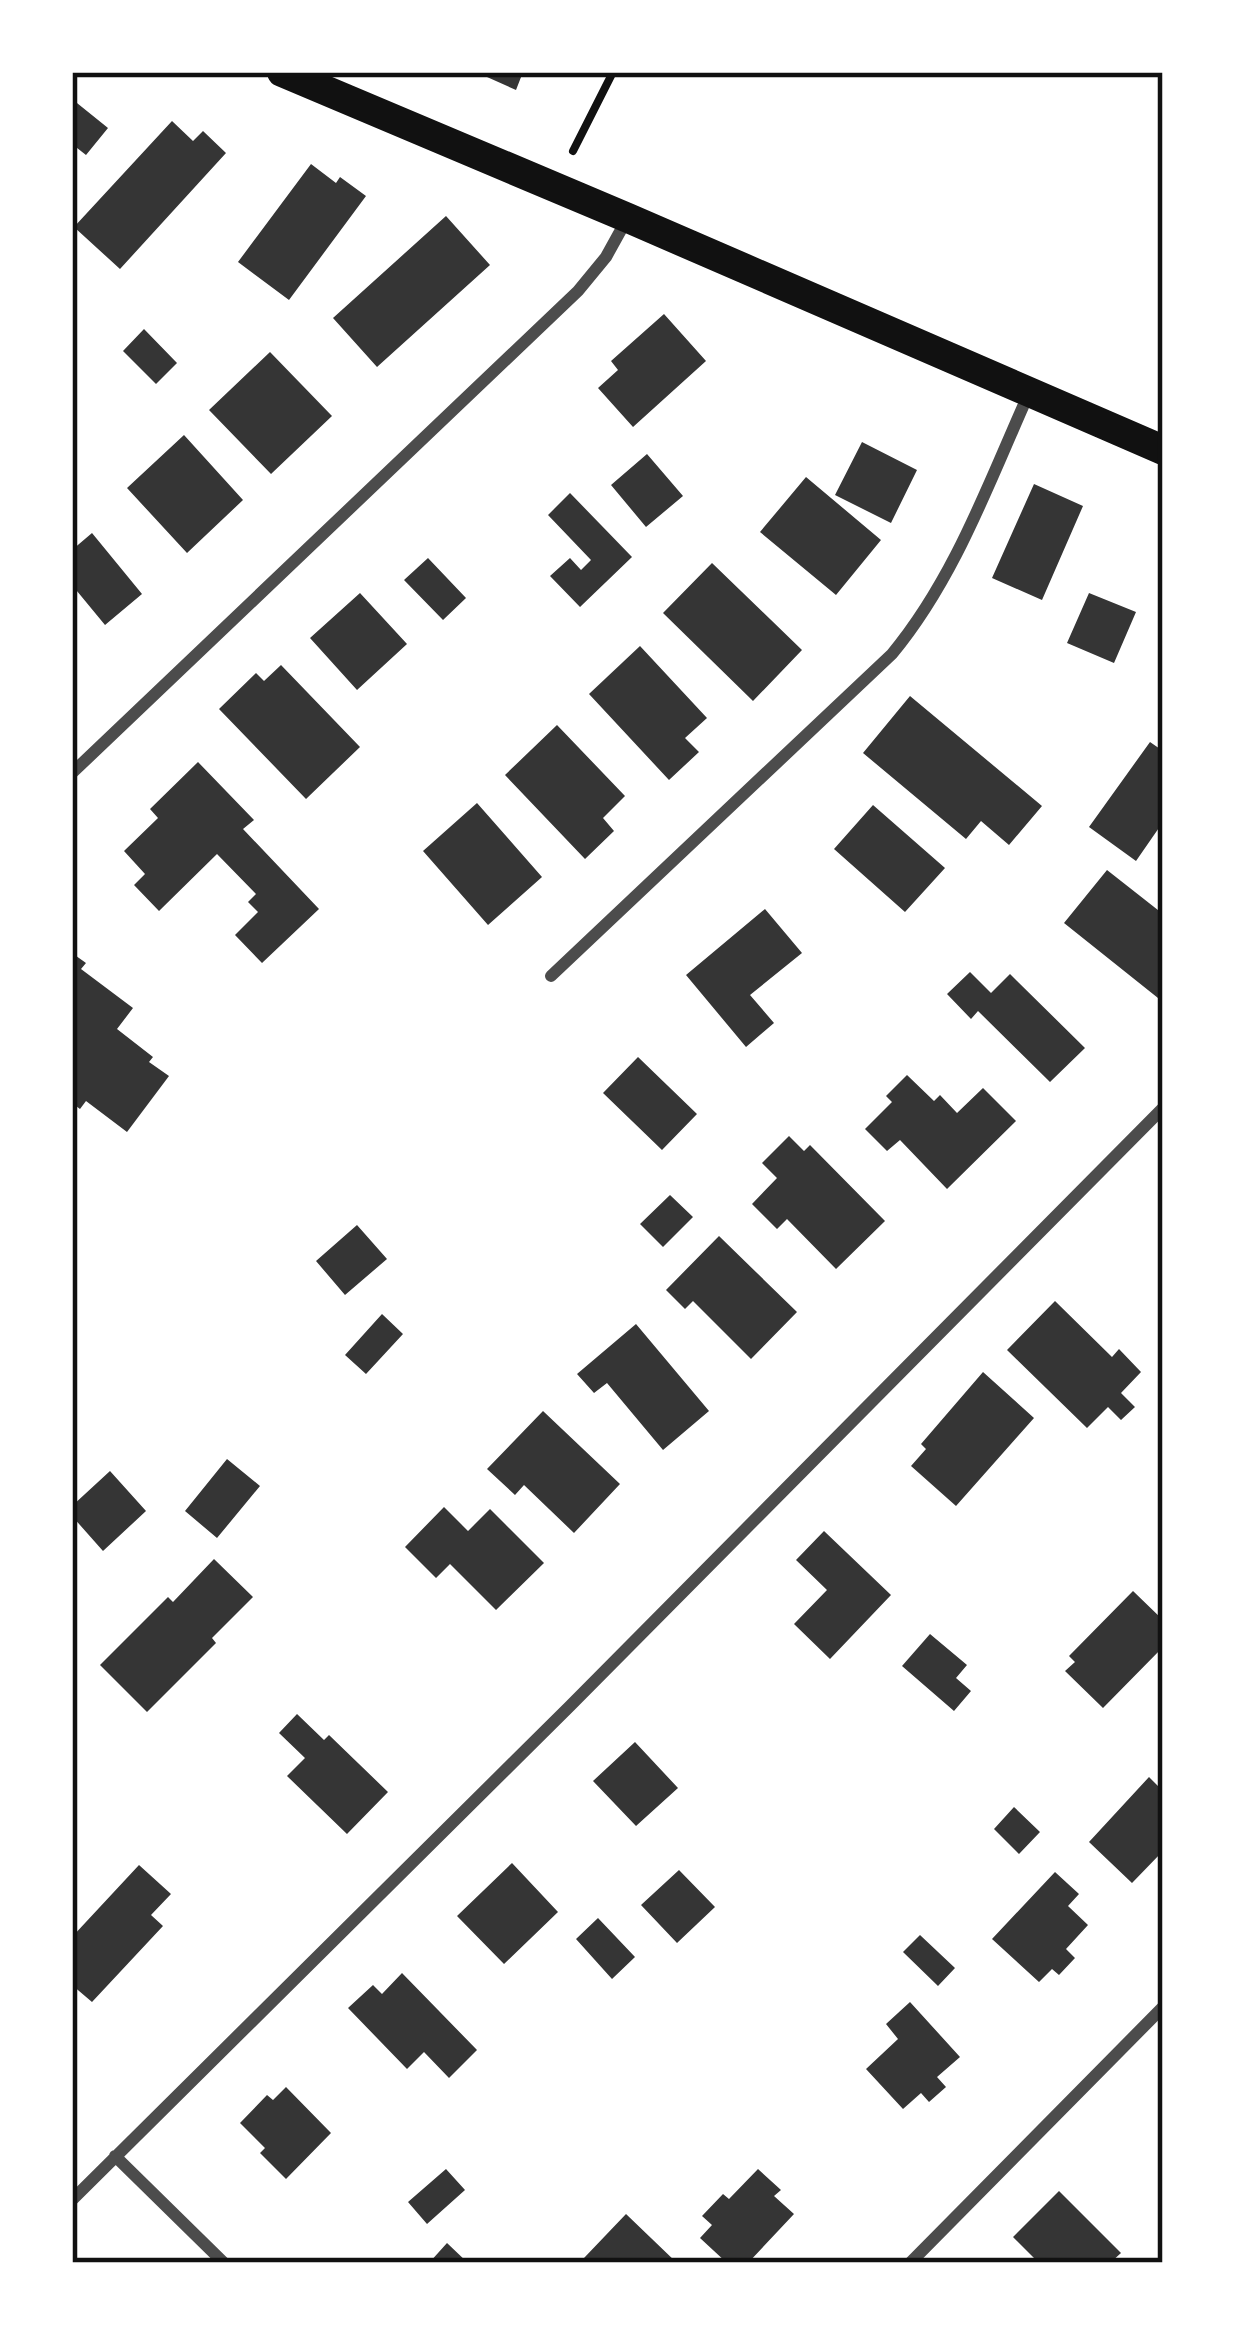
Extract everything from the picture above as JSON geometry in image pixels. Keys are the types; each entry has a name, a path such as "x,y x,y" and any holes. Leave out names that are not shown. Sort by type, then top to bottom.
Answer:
{"main road":[{"path":"282,72 1163,450"}],"street":[{"path":"72,773 578,291 606,257 628,218"},
{"path":"550,976 903,642 948,571 1029,392"},
{"path":"72,2200 1163,1108"},
{"path":"910,2263 1163,2007"},
{"path":"115,2156 224,2263"}],"path":[{"path":"556,188 613,72"}],"building":[{"path":"489,72 523,72 516,90 487,77"},
{"path":"72,99 108,128 86,155 72,144"},
{"path":"172,121 193,141 203,131 226,153 120,269 74,227"},
{"path":"311,164 336,183 340,177 366,196 289,300 238,262"},
{"path":"446,216 490,265 377,367 333,318"},
{"path":"664,314 706,361 633,427 598,388 618,370 611,361"},
{"path":"144,329 177,363 156,384 123,351"},
{"path":"270,352 332,416 271,474 209,410"},
{"path":"184,435 243,500 187,553 127,488"},
{"path":"862,442 917,470 891,523 835,495"},
{"path":"647,454 683,496 646,527 611,485"},
{"path":"806,477 881,540 836,595 760,532"},
{"path":"1034,484 1083,506 1042,600 992,578"},
{"path":"570,493 632,557 580,607 550,576 570,558 581,570 591,560 548,515"},
{"path":"92,533 142,594 105,625 72,585 72,550"},
{"path":"428,558 466,598 443,620 404,580"},
{"path":"712,563 802,650 753,701 663,613"},
{"path":"360,593 407,644 357,690 310,638"},
{"path":"1089,593 1136,612 1114,663 1067,643"},
{"path":"640,646 707,718 685,738 699,752 669,780 589,694"},
{"path":"281,665 360,747 306,799 219,709 256,673 264,681"},
{"path":"910,696 1042,806 1009,845 981,821 966,839 863,753"},
{"path":"557,725 625,796 603,818 614,831 585,859 505,775"},
{"path":"1150,742 1163,751 1163,822 1136,861 1089,827"},
{"path":"198,762 254,820 243,829 319,909 262,963 235,935 258,912 248,902 256,894 217,854 159,911 134,885 145,874 124,851 158,818 150,809"},
{"path":"477,803 542,877 488,925 423,851"},
{"path":"873,805 945,868 905,912 834,849"},
{"path":"1107,870 1163,914 1163,1002 1064,923"},
{"path":"765,909 802,953 750,995 774,1023 746,1047 686,975"},
{"path":"72,953 86,963 81,969 133,1008 117,1029 169,1076 127,1132 86,1101 80,1109 72,1103"},
{"path":"970,972 991,993 1010,974 1085,1048 1050,1082 978,1011 971,1019 947,994"},
{"path":"638,1057 697,1114 662,1150 603,1093"},
{"path":"907,1075 934,1101 940,1095 957,1113 983,1088 1016,1121 947,1189 900,1140 887,1151 865,1129 892,1102 886,1096"},
{"path":"789,1136 804,1151 810,1145 885,1221 836,1269 787,1219 777,1229 752,1204 777,1178 762,1163"},
{"path":"670,1195 693,1217 663,1247 640,1224"},
{"path":"357,1225 387,1259 345,1295 316,1261"},
{"path":"719,1236 797,1312 751,1359 693,1301 685,1309 666,1290"},
{"path":"1055,1301 1112,1357 1119,1349 1141,1372 1121,1393 1135,1407 1121,1420 1108,1407 1087,1428 1007,1350"},
{"path":"382,1314 403,1334 366,1374 345,1355"},
{"path":"636,1324 709,1411 663,1450 607,1383 594,1393 577,1374"},
{"path":"983,1372 1034,1418 956,1506 911,1466 926,1449 921,1444"},
{"path":"543,1411 620,1484 574,1533 524,1485 515,1495 487,1469"},
{"path":"227,1459 260,1486 217,1538 185,1511"},
{"path":"110,1471 146,1511 103,1551 72,1516 72,1506"},
{"path":"444,1507 468,1531 490,1509 544,1563 496,1610 450,1564 436,1578 405,1547"},
{"path":"824,1531 891,1595 830,1659 794,1624 827,1590 796,1560"},
{"path":"214,1559 253,1597 212,1638 216,1643 147,1712 100,1665"},
{"path":"1133,1591 1163,1620 1163,1647 1103,1708 1065,1671 1075,1662 1069,1656"},
{"path":"930,1634 967,1665 956,1678 971,1691 954,1711 902,1666"},
{"path":"297,1714 324,1740 329,1735 388,1792 347,1834 287,1776 305,1758 279,1733"},
{"path":"635,1742 678,1788 636,1826 593,1781"},
{"path":"1149,1777 1163,1791 1163,1851 1132,1883 1089,1842"},
{"path":"1014,1807 1040,1832 1019,1854 994,1829"},
{"path":"512,1863 558,1912 504,1964 457,1916"},
{"path":"139,1865 171,1894 151,1915 163,1926 92,2002 72,1985 72,1937"},
{"path":"679,1870 715,1907 677,1943 641,1905"},
{"path":"1055,1872 1079,1894 1068,1906 1088,1925 1066,1949 1075,1958 1059,1975 1052,1969 1039,1982 992,1939"},
{"path":"598,1918 635,1957 612,1979 576,1939"},
{"path":"920,1935 955,1968 938,1986 903,1952"},
{"path":"402,1973 477,2050 449,2078 424,2052 407,2069 348,2008 373,1985 382,1994"},
{"path":"910,2002 960,2057 937,2077 946,2087 929,2102 921,2093 903,2109 866,2069 898,2039 886,2024"},
{"path":"286,2087 331,2133 286,2179 240,2123 267,2095 273,2100"},
{"path":"446,2169 465,2190 427,2224 408,2202"},
{"path":"758,2169 781,2190 774,2196 794,2214 748,2263 727,2263 700,2238 712,2225 702,2216 723,2194 729,2199"},
{"path":"1059,2191 1121,2253 1110,2263 1039,2263 1013,2237"},
{"path":"626,2214 677,2263 590,2263 584,2258"},
{"path":"447,2243 468,2263 429,2263"}]}
